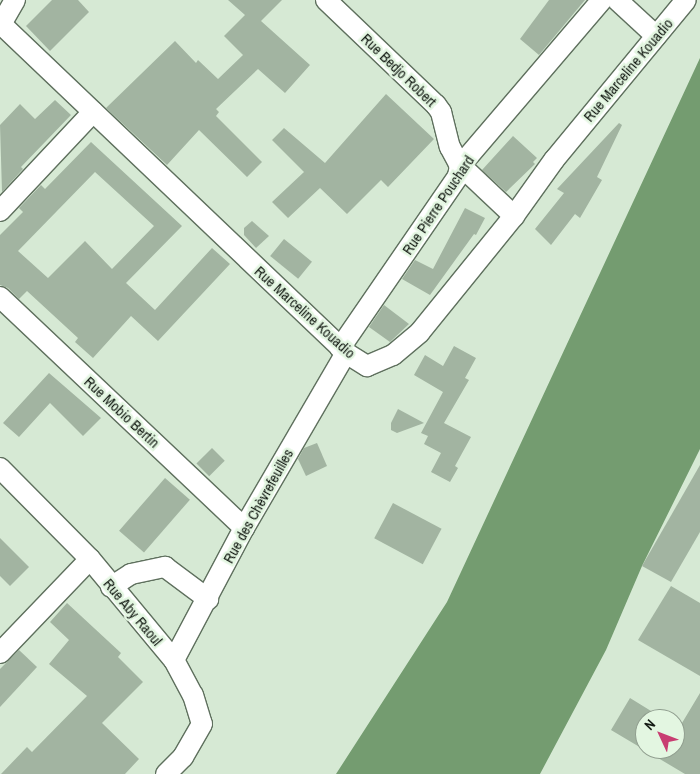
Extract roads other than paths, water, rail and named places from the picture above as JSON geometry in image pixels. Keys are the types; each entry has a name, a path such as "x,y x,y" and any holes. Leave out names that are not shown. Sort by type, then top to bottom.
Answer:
{"street":[{"path":"1,24 15,0"},
{"name":"Rue Bedjo Robert","path":"326,0 436,105 441,112 452,153 460,166 514,216"},
{"name":"Rue Pierre Pouchard","path":"343,350 458,176 460,166 602,0"},
{"path":"617,0 656,36"},
{"name":"Rue Marceline Kouadio","path":"1,24 343,350 366,366 393,355 420,332 514,216 554,160 686,0"},
{"path":"0,211 94,112"},
{"name":"Rue Mobio Bertin","path":"0,297 244,528"},
{"name":"Rue des Chèvrefeuilles","path":"174,660 208,600 244,528 343,350"},
{"name":"Rue Aby Raoul","path":"0,468 90,559 111,587 174,660 193,695 202,724 182,757 166,774"},
{"path":"0,653 90,559"},
{"path":"111,587 132,574 165,567 208,600"}]}
